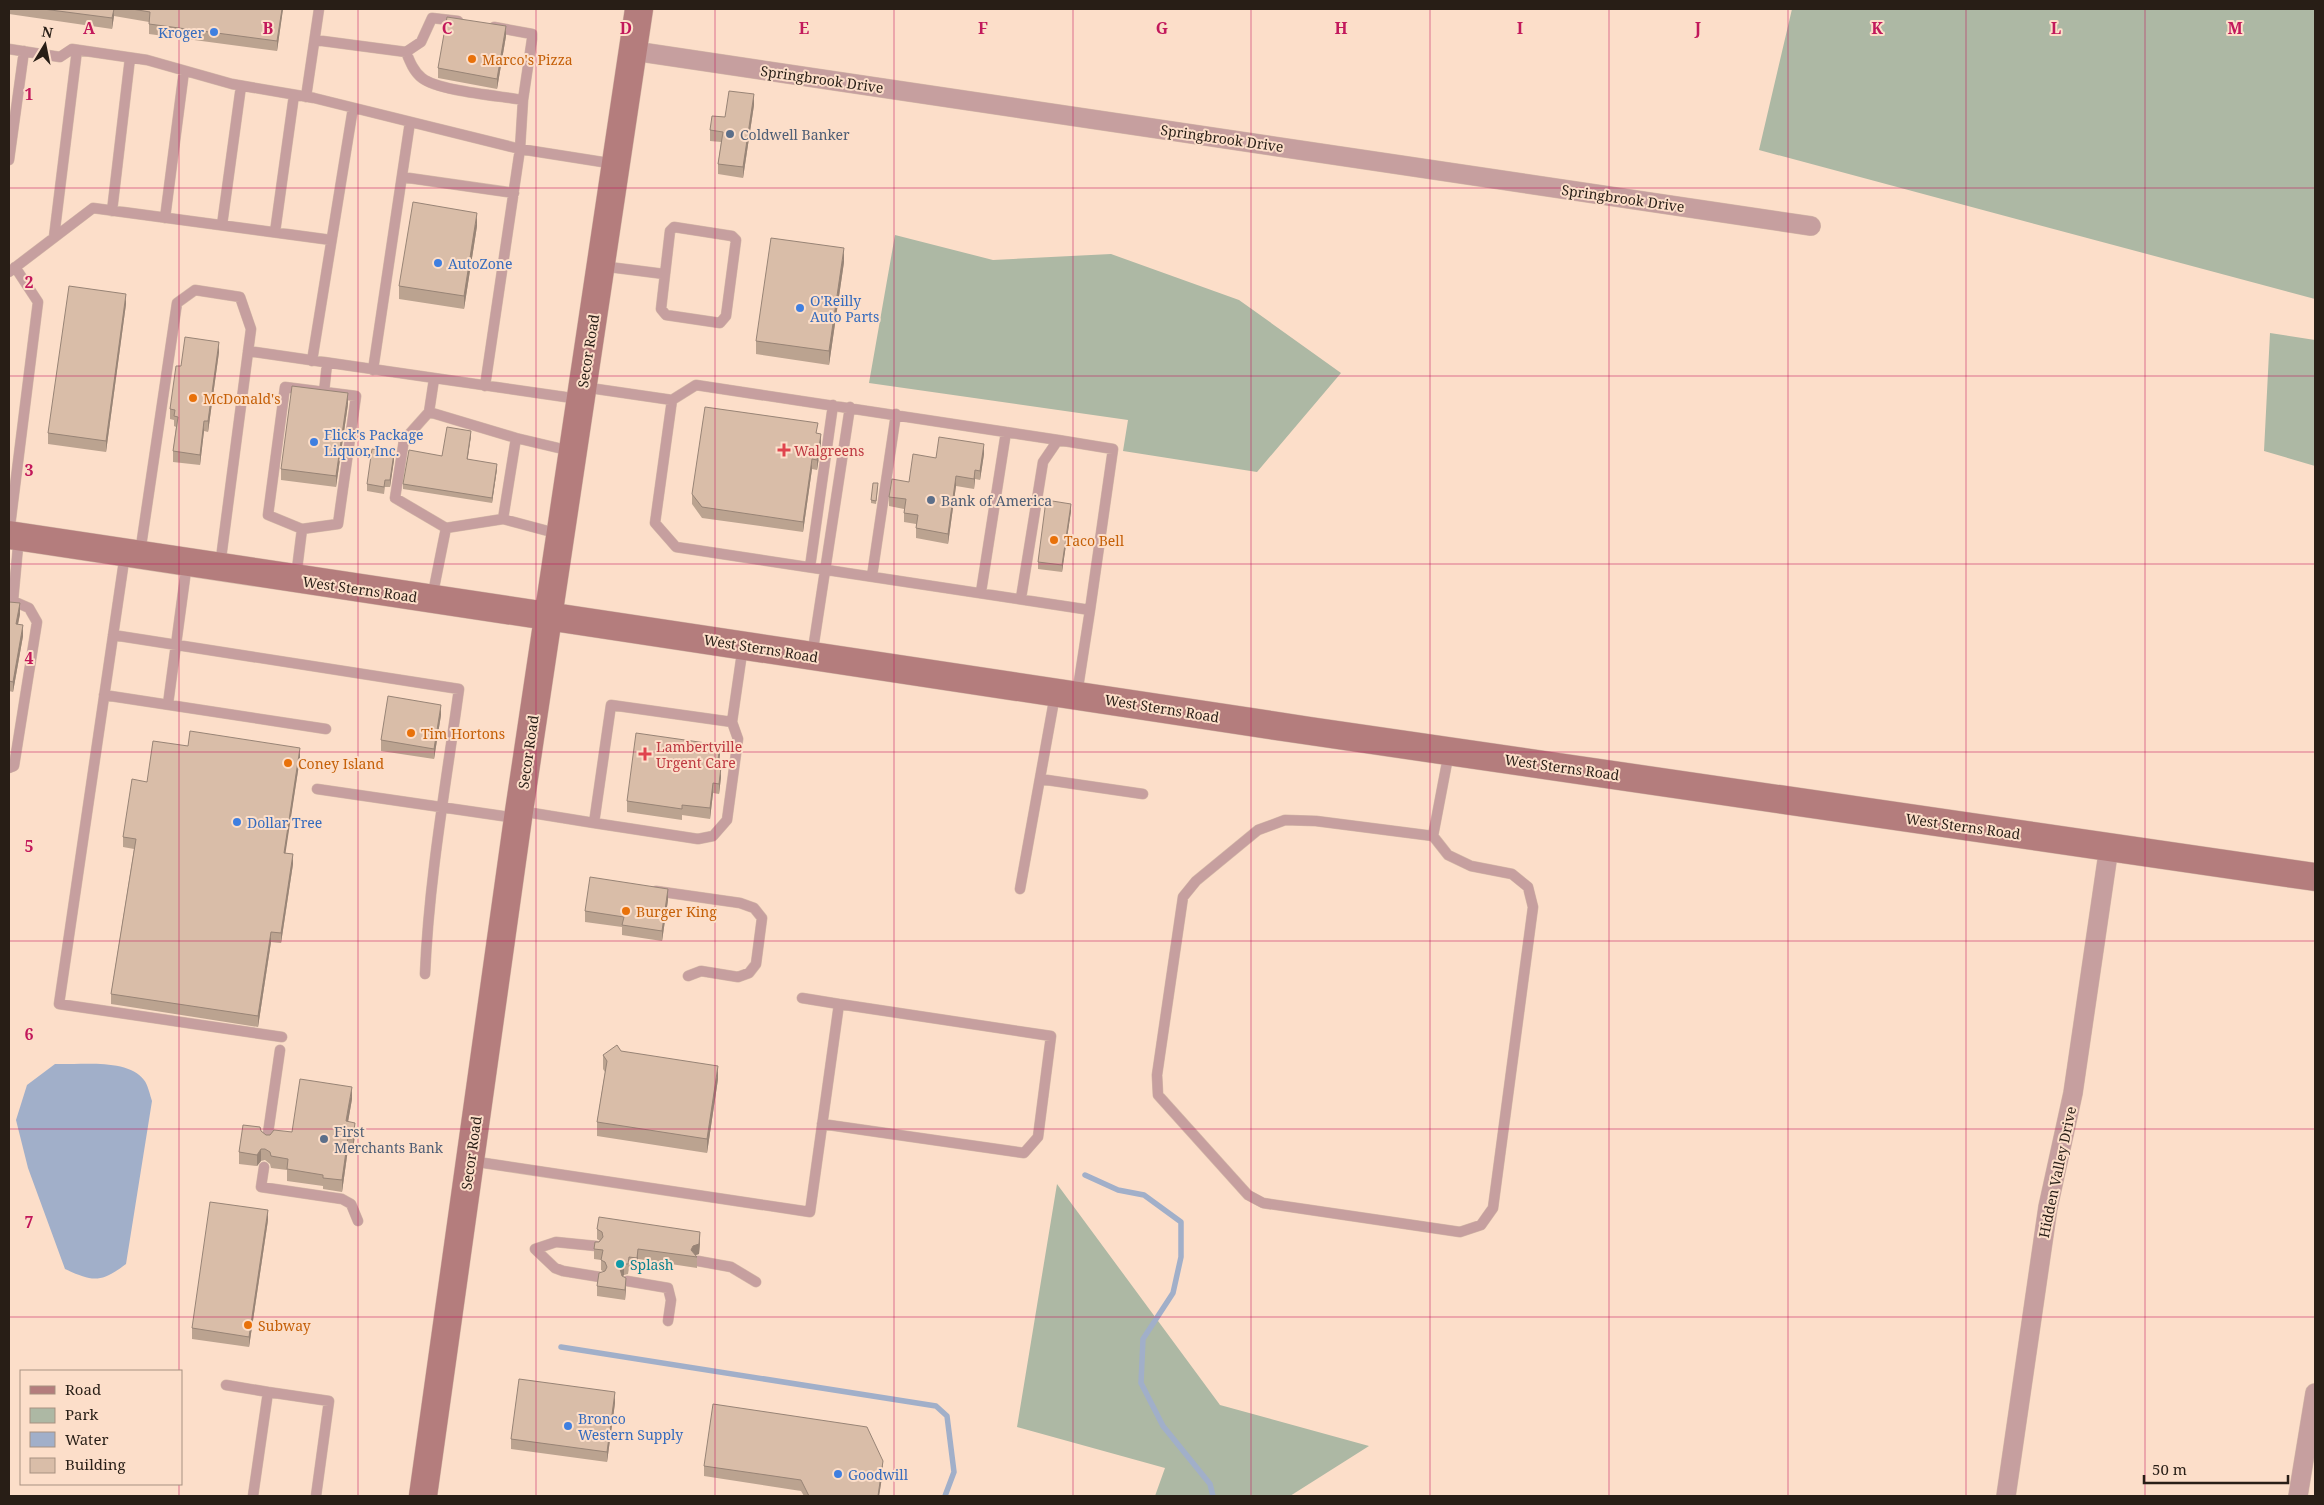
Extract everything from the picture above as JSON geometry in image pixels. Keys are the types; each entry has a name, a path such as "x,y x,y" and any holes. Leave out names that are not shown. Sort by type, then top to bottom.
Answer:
{"main road":[{"name":"Secor Road","path":"423,1496 548,616 640,9"},
{"name":"West Sterns Road","path":"12,535 432,600 2315,877"}],"street":[{"name":"Springbrook Drive","path":"634,51 1811,226"},
{"name":"Hidden Valley Drive","path":"2006,1496 2048,1207 2073,1093 2109,847"},
{"path":"2298,1496 2315,1393"}],"lane":[{"path":"306,97 319,9"},
{"path":"315,40 406,52 420,42 432,18 532,34 523,100 520,149 485,386"},
{"path":"9,49 60,57 72,49 130,58 241,86 306,97 520,149 616,164"},
{"path":"54,237 77,50"},
{"path":"9,160 24,51"},
{"path":"406,52 415,70 422,79 429,83 448,88 523,100"},
{"path":"112,210 130,58"},
{"path":"165,218 184,71"},
{"path":"222,225 241,86"},
{"path":"275,232 294,95"},
{"path":"312,362 353,108"},
{"path":"373,370 410,122"},
{"path":"402,177 514,193"},
{"path":"9,768 14,766 37,622 29,608 13,601 12,535 38,302 12,270 93,208 332,240"},
{"path":"674,227 732,236 736,240 726,316 720,323 666,315 661,309 664,274 670,231 674,227"},
{"path":"601,266 664,274"},
{"path":"219,567 251,329 240,298 195,290 177,303 133,554 113,635 59,1004 282,1037"},
{"path":"248,351 312,362 485,386 672,400 696,384 1113,449 1090,610 1040,779 1020,889"},
{"path":"324,392 328,364"},
{"path":"434,379 429,412 404,440 395,498 446,528 503,519 560,534"},
{"path":"286,387 324,392 356,396 338,524 302,529 268,514 286,387"},
{"path":"672,400 655,523 676,547 982,592 1090,610"},
{"path":"810,567 833,405"},
{"path":"812,656 850,407"},
{"path":"429,412 516,438 573,451"},
{"path":"872,576 896,414"},
{"path":"982,592 1006,432"},
{"path":"503,519 516,438"},
{"path":"1021,598 1043,462 1058,440"},
{"path":"432,600 446,528"},
{"path":"295,579 302,529"},
{"path":"168,704 187,562"},
{"path":"113,635 459,689 433,862 424,974"},
{"path":"317,789 442,807 594,823 698,839 713,836 727,820 738,739 732,722 743,645"},
{"path":"104,695 326,729"},
{"path":"594,823 610,705 732,722"},
{"path":"1433,836 1316,821 1285,820 1258,830 1196,881 1183,897 1156,1076 1158,1095 1248,1195 1263,1203 1460,1232 1481,1225 1493,1208 1533,908 1528,888 1512,874 1471,866 1448,855 1433,836 1450,751"},
{"path":"1040,779 1143,794"},
{"path":"644,889 740,904 754,908 762,918 756,964 750,973 738,977 702,971 688,976"},
{"path":"802,998 1051,1036 1038,1137 1024,1153 822,1124"},
{"path":"470,1161 810,1212 839,1004"},
{"path":"268,1140 280,1050"},
{"path":"264,1167 261,1187 342,1199 351,1204 358,1221"},
{"path":"596,1246 556,1242 535,1248 555,1268 600,1277"},
{"path":"698,1261 731,1267 756,1282"},
{"path":"628,1281 668,1288 671,1300 668,1321"},
{"path":"226,1386 329,1401 316,1496"},
{"path":"254,1496 268,1392"}],"green space":[{"path":"1792,9 2315,9 2315,299 1759,150"},
{"path":"895,235 993,260 1111,254 1239,300 1341,373 1257,472 1123,451 1128,420 869,383"},
{"path":"2270,333 2315,340 2315,466 2264,451"},
{"path":"1057,1184 1220,1405 1369,1446 1290,1496 1155,1496 1165,1468 1017,1427"}],"water":[{"path":"55,1064 103,1064 127,1068 137,1073 144,1080 152,1101 126,1264 110,1275 103,1277 90,1278 65,1269 28,1168 16,1120 27,1085"}],"building":[{"path":"43,9 114,9 112,18"},
{"path":"132,9 282,9 277,41 149,24 150,12"},
{"name":"Marco's Pizza","path":"447,17 506,26 497,79 438,68"},
{"name":"Coldwell Banker","path":"729,91 754,94 743,167 718,164 723,132 710,130 712,116 725,117"},
{"name":"AutoZone","path":"413,202 477,213 464,296 399,286"},
{"name":"O'Reilly Auto Parts","path":"771,238 844,248 829,351 756,341"},
{"path":"69,286 126,294 106,441 48,433"},
{"name":"McDonald's","path":"185,337 219,342 208,421 204,421 200,455 173,451 178,417 174,416 175,410 170,409 176,366 181,366"},
{"name":"Flick's Package Liquor, Inc.","path":"292,386 348,393 336,476 281,469"},
{"name":"Walgreens","path":"705,407 818,423 816,433 821,434 817,460 812,459 803,522 702,507 692,494"},
{"path":"447,427 471,431 467,459 497,464 492,498 403,484 409,450 442,456"},
{"name":"Bank of America","path":"939,437 984,444 980,471 975,470 974,479 956,476 948,534 916,528 918,515 904,513 906,499 889,497 892,479 909,482 913,454 936,458"},
{"path":"372,449 394,453 390,480 385,480 384,487 367,484"},
{"path":"873,483 878,483 876,501 871,500"},
{"name":"Taco Bell","path":"1046,500 1071,504 1062,565 1038,562"},
{"path":"9,602 20,603 16,624 23,625 13,682 9,681"},
{"name":"Tim Hortons","path":"388,696 441,705 434,749 381,740"},
{"path":"190,731 300,748 284,853 293,854 281,933 271,932 258,1016 111,994 136,839 123,837 132,779 147,782 153,741 188,746"},
{"path":"636,733 720,745 717,767 721,767 719,784 713,783 710,808 682,805 682,809 627,801"},
{"name":"Burger King","path":"590,877 668,889 662,931 622,925 624,917 585,911"},
{"path":"617,1045 621,1051 718,1066 707,1139 597,1122 607,1061 603,1055"},
{"name":"First Merchants Bank","path":"300,1079 352,1087 346,1121 355,1123 353,1138 348,1137 342,1180 323,1178 323,1175 287,1169 288,1159 271,1156 270,1152 265,1149 261,1149 257,1155 239,1152 243,1125 260,1127 261,1131 266,1135 270,1135 274,1130 292,1132"},
{"path":"210,1202 268,1210 249,1337 192,1328"},
{"name":"Splash","path":"599,1217 700,1232 699,1244 693,1246 691,1250 697,1257 638,1249 637,1258 629,1257 628,1264 624,1264 620,1269 622,1276 626,1278 625,1290 597,1286 599,1273 605,1271 607,1267 605,1262 601,1260 603,1250 594,1249 595,1242 599,1242 603,1237 602,1232 597,1229"},
{"path":"519,1379 615,1392 607,1452 511,1439"},
{"path":"713,1404 867,1427 883,1461 878,1496 809,1496 801,1480 704,1466"}],"waterway":[{"path":"1085,1175 1118,1190 1144,1195 1181,1222 1181,1257 1173,1293 1143,1339 1141,1383 1163,1426 1210,1484 1213,1496"},
{"path":"561,1347 936,1406 947,1416 954,1472 945,1496"}],"place":[{"name":"Kroger","path":"214,32"},
{"name":"Marco's Pizza","path":"472,59"},
{"name":"Coldwell Banker","path":"730,134"},
{"name":"AutoZone","path":"438,263"},
{"name":"O'Reilly Auto Parts","path":"800,308"},
{"name":"McDonald's","path":"193,398"},
{"name":"Flick's Package Liquor, Inc.","path":"314,442"},
{"name":"Walgreens","path":"784,450"},
{"name":"Bank of America","path":"931,500"},
{"name":"Taco Bell","path":"1054,540"},
{"name":"Tim Hortons","path":"411,733"},
{"name":"Lambertville Urgent Care","path":"645,754"},
{"name":"Coney Island","path":"288,763"},
{"name":"Dollar Tree","path":"237,822"},
{"name":"Burger King","path":"626,911"},
{"name":"First Merchants Bank","path":"324,1139"},
{"name":"Splash","path":"620,1264"},
{"name":"Subway","path":"248,1325"},
{"name":"Bronco Western Supply","path":"568,1426"},
{"name":"Goodwill","path":"838,1474"}]}
